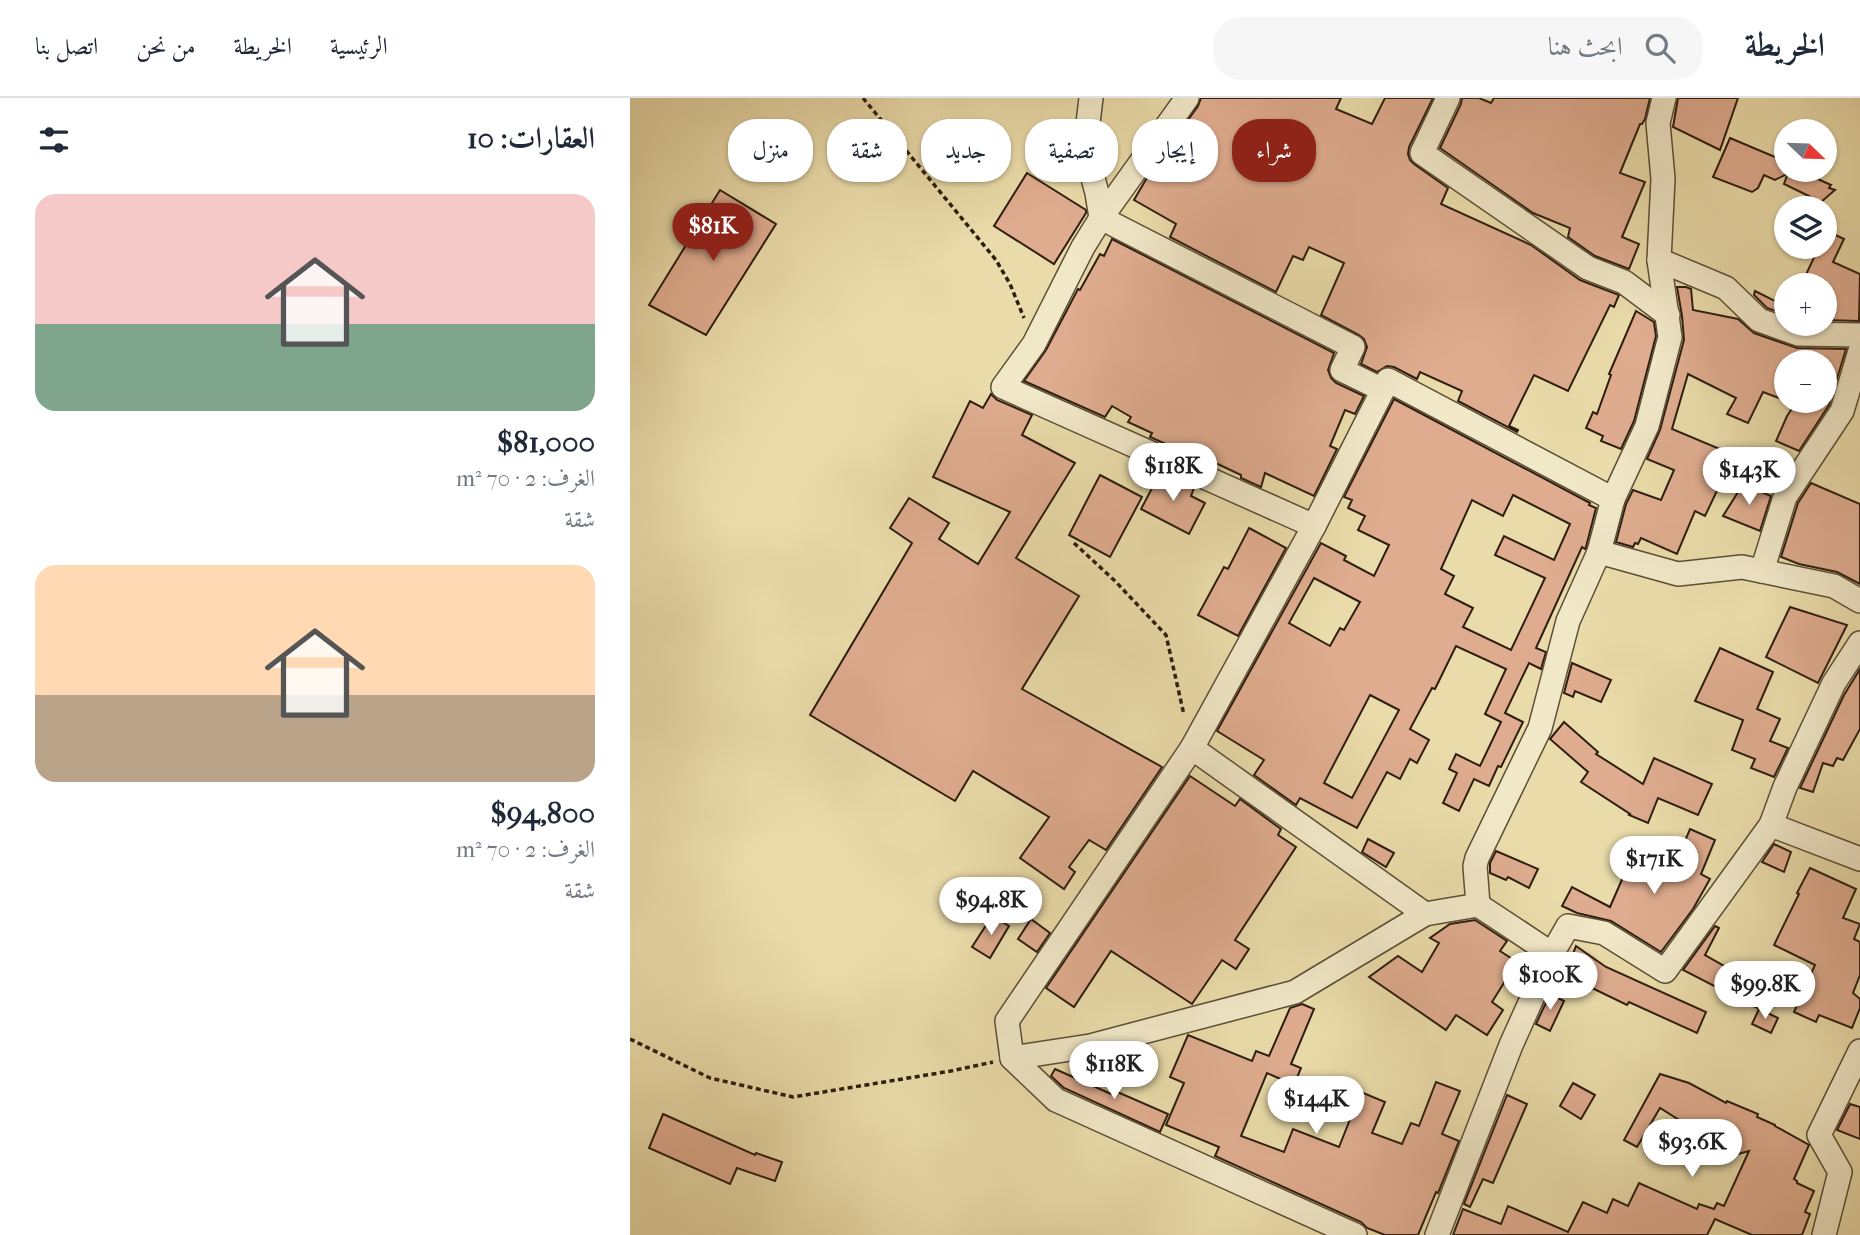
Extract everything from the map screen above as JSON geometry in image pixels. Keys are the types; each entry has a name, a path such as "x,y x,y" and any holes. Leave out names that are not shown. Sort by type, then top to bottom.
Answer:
{"street":[{"path":"1091,98 1085,148 1101,218"},
{"path":"1187,98 1101,218 1083,247 1034,344 1003,387 1314,526"},
{"path":"1448,98 1422,153 1588,268 1624,282 1668,316"},
{"path":"1478,905 1475,866 1477,858 1540,729 1568,621 1599,552 1613,499 1647,426 1670,337 1659,260 1664,180 1658,123 1664,98"},
{"path":"1101,218 1353,347 1342,370 1382,390"},
{"path":"1659,260 1726,288 1759,320 1798,334 1860,335"},
{"path":"1762,571 1786,498 1842,411 1860,351"},
{"path":"1355,1235 1056,1100 1012,1058 1007,1021 1192,748 1314,526 1388,380 1613,499"},
{"path":"1599,552 1678,574 1742,567 1834,586 1860,601"},
{"path":"1437,1235 1511,1045 1552,954 1568,926 1604,933 1665,971 1771,825 1785,787 1834,682 1860,643"},
{"path":"1192,748 1425,914"},
{"path":"1771,825 1860,859"},
{"path":"1012,1058 1090,1046 1295,992 1425,914 1478,905 1552,954"},
{"path":"1824,1235 1850,1169 1819,1135 1860,1051"}],"path":[{"path":"863,98 996,260 1010,284 1034,344"},
{"path":"1074,543 1166,635 1192,748"},
{"path":"630,1039 710,1078 793,1097 951,1071 1012,1058"}],"building":[{"path":"1201,98 1341,98 1336,109 1372,124 1385,98 1433,98 1408,154 1414,164 1448,188 1441,204 1531,245 1580,280 1619,295 1614,307 1610,305 1568,391 1534,375 1509,426 1518,430 1517,432 1458,401 1462,391 1420,372 1417,379 1394,367 1387,366 1377,372 1361,364 1367,347 1364,339 1321,315 1344,263 1309,247 1303,260 1293,256 1276,292 1170,237 1176,224 1134,200 1144,182 1218,182 1218,119 1189,119"},
{"path":"1462,98 1479,98 1491,103 1494,98 1650,98 1645,119 1640,124 1620,173 1645,182 1622,237 1639,244 1629,269 1595,256 1568,237 1570,228 1533,213 1440,148"},
{"path":"1678,98 1738,98 1720,150 1673,127"},
{"path":"1730,138 1774,157 1774,180 1764,175 1758,188 1752,192 1713,177"},
{"path":"1025,176 1025,182 1041,182 1086,210 1054,264 994,226"},
{"path":"1824,182 1835,190 1828,196 1809,196 1784,184"},
{"path":"720,190 776,224 706,335 649,305"},
{"path":"1837,236 1844,239 1837,254"},
{"path":"1112,239 1334,353 1328,370 1331,378 1364,396 1355,414 1345,410 1330,446 1337,449 1314,496 1265,473 1261,487 1207,459 1206,462 1150,437 1152,433 1128,422 1131,417 1112,406 1105,417 1024,381 1046,350 1078,289 1080,290 1100,254 1104,256"},
{"path":"1813,259 1834,259 1833,262 1860,274 1859,321 1837,320 1837,273 1807,273"},
{"path":"1677,287 1691,289 1693,310 1738,319 1754,333 1797,348 1846,349 1837,379 1837,350 1774,350 1774,396 1763,392 1748,423 1727,414 1736,398 1688,374 1672,429 1734,455 1705,516 1695,511 1677,554 1641,538 1633,547 1616,542 1626,504 1633,490 1661,500 1674,470 1647,459 1660,430 1684,340"},
{"path":"1755,291 1774,300 1774,310 1767,308 1754,295"},
{"path":"1636,311 1654,322 1656,336 1634,421 1621,449 1601,441 1603,436 1586,428 1593,412 1597,414 1611,375 1609,374"},
{"path":"991,394 997,400 1032,415 1022,435 1075,463 1016,558 1079,596 1022,689 1162,767 1106,850 1089,840 1069,867 1075,872 1064,889 1020,858 1049,817 973,771 955,801 810,715 912,543 890,528 909,498 949,523 939,539 978,564 1010,512 933,477 970,401 983,408"},
{"path":"1394,399 1596,508 1586,547 1582,547 1536,648 1546,652 1541,669 1529,663 1505,713 1523,722 1489,786 1474,779 1459,811 1443,803 1457,773 1449,769 1456,754 1480,766 1501,722 1485,714 1506,669 1456,646 1435,689 1432,688 1410,729 1429,740 1417,763 1410,759 1400,779 1387,772 1357,828 1300,798 1296,805 1254,775 1264,760 1217,731 1321,543 1346,556 1344,560 1374,576 1389,545 1358,530 1365,516 1348,508 1352,500 1344,497","holes":["1513,495 1570,524 1554,560 1504,536 1495,555 1545,578 1511,650 1463,627 1473,608 1445,594 1454,576 1441,569 1472,500 1503,516","1314,578 1360,602 1344,630 1340,628 1330,646 1289,623","1370,695 1399,710 1352,798 1324,783"]},
{"path":"1789,413 1824,413 1799,451 1776,441"},
{"path":"1160,473 1194,488 1191,496 1205,503 1189,534 1141,509"},
{"path":"1100,475 1142,497 1110,557 1069,535"},
{"path":"1811,483 1860,504 1860,584 1837,572 1799,564 1781,557 1798,503"},
{"path":"1743,484 1771,496 1760,531 1723,516"},
{"path":"1249,528 1286,548 1238,636 1198,615 1224,567 1228,569"},
{"path":"1790,607 1847,625 1818,683 1766,657"},
{"path":"1720,648 1773,672 1757,709 1780,719 1770,741 1788,748 1774,777 1751,768 1755,759 1732,750 1743,720 1695,701"},
{"path":"1572,663 1611,680 1601,702 1575,691 1573,697 1564,693"},
{"path":"1860,669 1860,729 1843,760 1837,758 1833,766 1823,763 1813,792 1800,788 1844,695"},
{"path":"1564,722 1598,752 1596,754 1643,784 1654,758 1712,784 1698,815 1658,798 1648,823 1629,815 1581,782 1588,772 1550,739"},
{"path":"1190,776 1235,806 1240,799 1281,829 1278,835 1296,847 1235,940 1249,949 1236,969 1222,960 1192,1004 1111,951 1074,1007 1046,988"},
{"path":"1690,829 1715,840 1701,874 1710,879 1693,909 1661,952 1611,921 1577,913 1562,906 1572,887 1610,907 1627,868 1658,880 1671,857 1677,860"},
{"path":"1368,839 1394,853 1386,867 1362,852"},
{"path":"1774,844 1791,852 1784,872 1762,862"},
{"path":"1496,851 1538,869 1529,888 1508,877 1506,880 1490,873 1490,863"},
{"path":"1810,868 1856,889 1843,918 1860,924 1854,939 1860,942 1860,975 1853,993 1860,999 1860,1008 1852,1028 1819,1015 1816,1022 1794,1012 1815,965 1774,945"},
{"path":"992,916 1009,926 990,958 972,947"},
{"path":"1031,919 1050,933 1037,952 1018,939"},
{"path":"1475,920 1507,941 1500,951 1517,962 1492,1002 1503,1010 1487,1035 1456,1015 1446,1030 1369,977 1398,956 1422,972 1439,943 1430,938 1450,924"},
{"path":"1715,926 1719,928 1705,955 1751,981 1757,966 1773,973 1757,1008 1683,970"},
{"path":"1576,946 1606,967 1706,1012 1697,1033 1629,1002 1627,1005 1565,975"},
{"path":"1550,994 1564,1001 1550,1031 1536,1024"},
{"path":"1302,1004 1314,1009 1291,1064 1301,1068 1294,1085 1267,1073 1241,1136 1284,1152 1293,1129 1339,1147 1361,1092 1385,1102 1372,1133 1402,1144 1411,1123 1419,1126 1436,1082 1460,1091 1442,1134 1459,1141 1418,1235 1385,1235 1367,1228 1361,1222 1215,1156 1219,1147 1166,1125 1184,1083 1170,1077 1188,1035 1252,1061 1256,1051 1269,1056 1290,1008"},
{"path":"1759,1009 1778,1018 1771,1033 1752,1024"},
{"path":"1055,1069 1111,1094 1113,1090 1168,1114 1160,1132 1064,1088 1051,1076"},
{"path":"1660,1074 1689,1083 1726,1103 1727,1101 1758,1114 1757,1117 1809,1145 1794,1179 1814,1191 1805,1212 1810,1214 1802,1235 1752,1235 1715,1219 1707,1235 1453,1235 1463,1209 1501,1224 1508,1206 1568,1232 1583,1202 1607,1213 1613,1199 1628,1206 1639,1183 1697,1209 1699,1204 1714,1209 1717,1203 1724,1206 1749,1151 1720,1159 1700,1149 1706,1137 1660,1108 1637,1147 1624,1140"},
{"path":"1573,1083 1595,1095 1581,1119 1560,1106"},
{"path":"1507,1095 1527,1104 1493,1183 1483,1179 1470,1207 1464,1204"},
{"path":"1850,1104 1860,1107 1860,1139 1837,1130"},
{"path":"663,1114 755,1155 756,1153 782,1162 775,1181 737,1168 730,1184 649,1148"}]}
